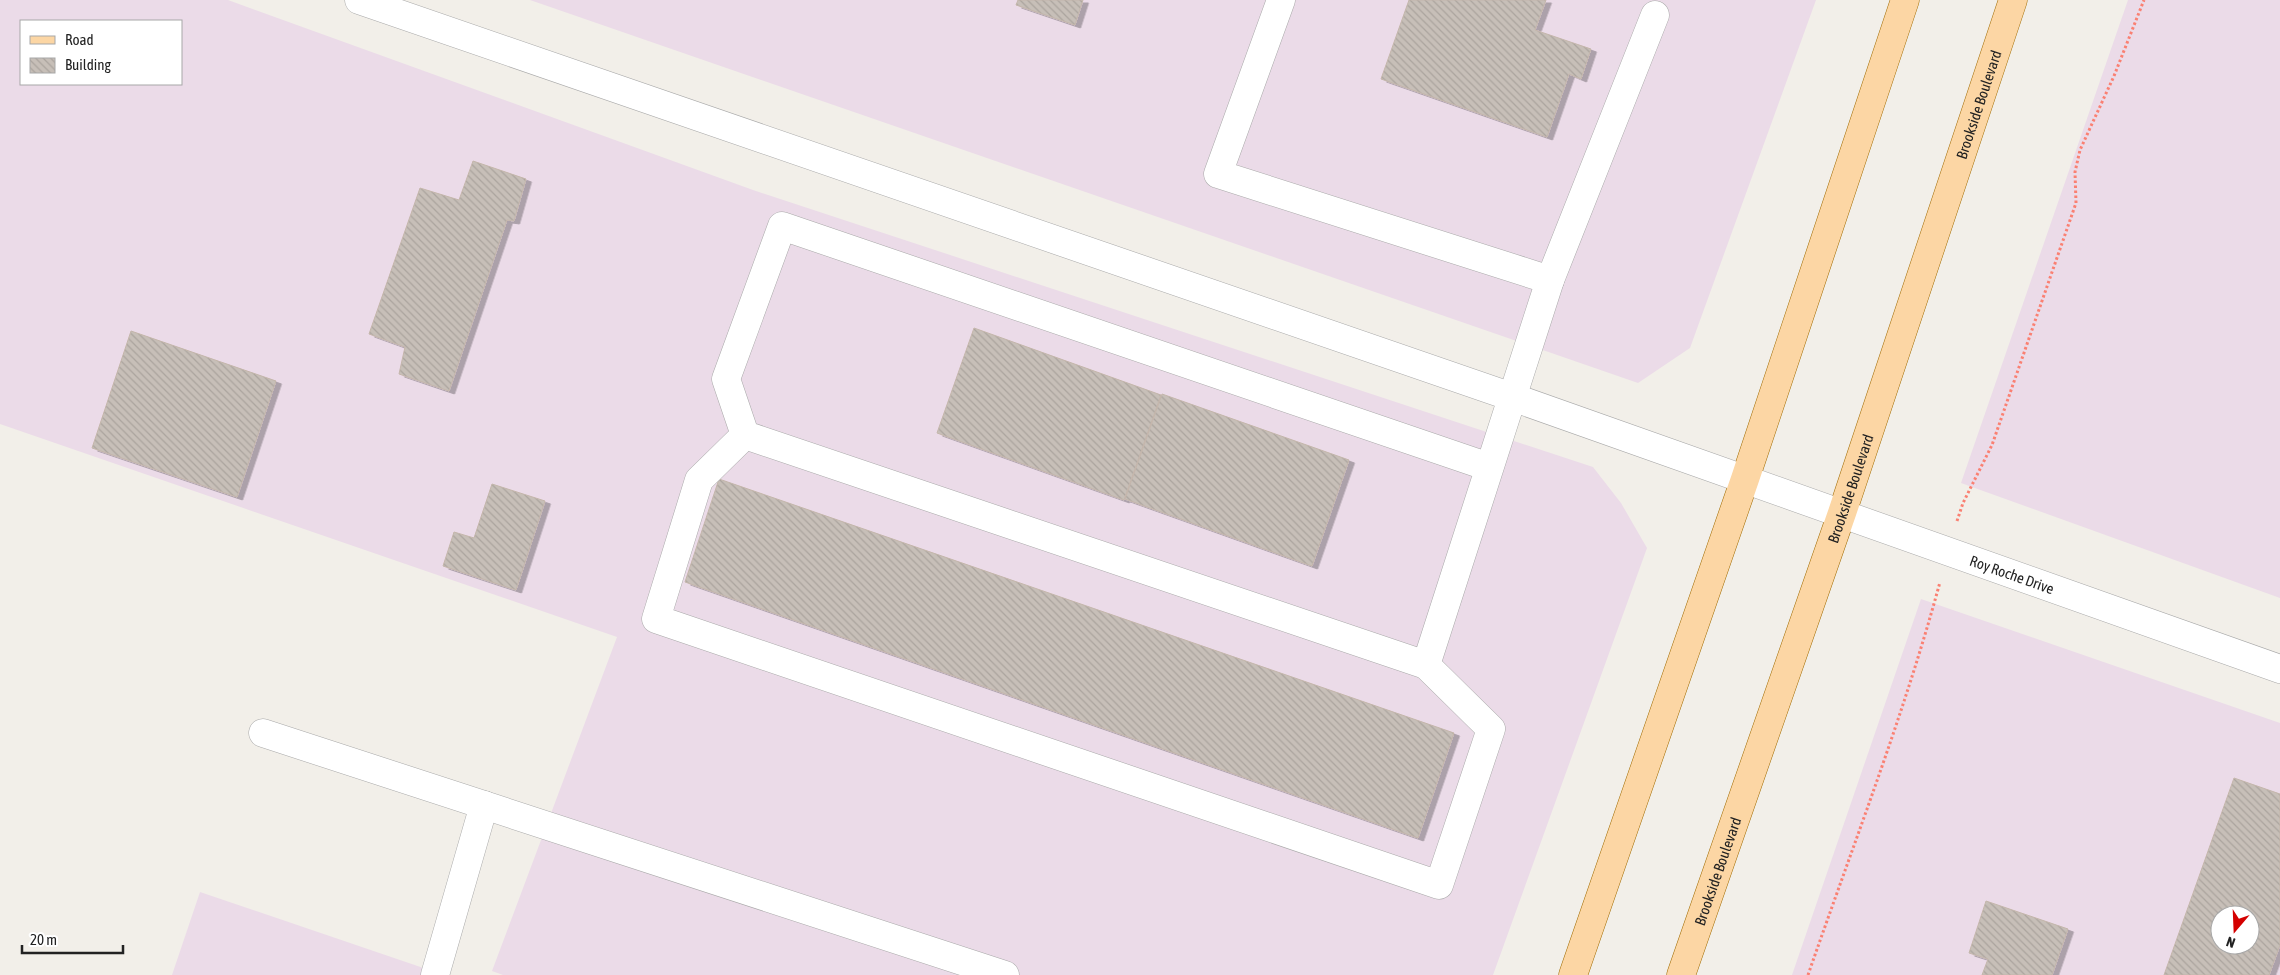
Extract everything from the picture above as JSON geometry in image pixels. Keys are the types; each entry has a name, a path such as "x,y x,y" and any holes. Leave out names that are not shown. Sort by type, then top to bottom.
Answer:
{"main road":[{"path":"1573,975 1745,479 1905,0"},
{"name":"Brookside Boulevard","path":"1681,975 1842,513 2013,0"}],"street":[{"name":"Roy Roche Drive","path":"359,0 1512,397 2280,670"},
{"path":"1281,0 1218,174 1550,280"},
{"path":"1426,665 1550,280 1655,15"},
{"path":"745,435 726,378 782,226 1489,467"},
{"path":"745,435 1426,665 1491,729 1439,885 656,619 699,480 745,435"},
{"path":"263,733 1005,975"},
{"path":"435,975 484,805"}],"path":[{"path":"1808,975 1926,633 1963,502 1992,445 2076,203 2075,172 2080,150 2114,76 2144,0"}],"shaded area":[{"path":"0,0 228,0 753,190 1593,467 1621,503 1647,548 1493,975 503,975 492,971 617,637 0,424"},
{"path":"530,0 1816,0 1690,348 1638,383"},
{"path":"2128,0 2280,0 2280,598 1961,483"},
{"path":"1921,599 2280,723 2280,975 1792,975"},
{"path":"200,892 444,975 172,975"}],"building":[{"path":"1018,0 1083,0 1075,25 1016,5"},
{"path":"1409,0 1546,0 1535,30 1591,49 1581,79 1569,74 1547,137 1381,79"},
{"path":"473,161 526,179 514,221 507,220 449,391 399,374 405,347 369,334 420,188 459,200"},
{"path":"974,328 1161,395 1124,500 937,433"},
{"path":"131,331 276,381 237,497 92,448"},
{"path":"1162,394 1349,460 1312,566 1125,499"},
{"path":"719,479 1454,733 1418,838 685,582"},
{"path":"492,484 545,501 516,590 443,566 454,532 474,538"},
{"path":"2234,778 2280,794 2280,945 2269,975 2164,975"},
{"path":"1986,901 2068,929 2052,975 1982,975 1988,959 1969,953"}]}
